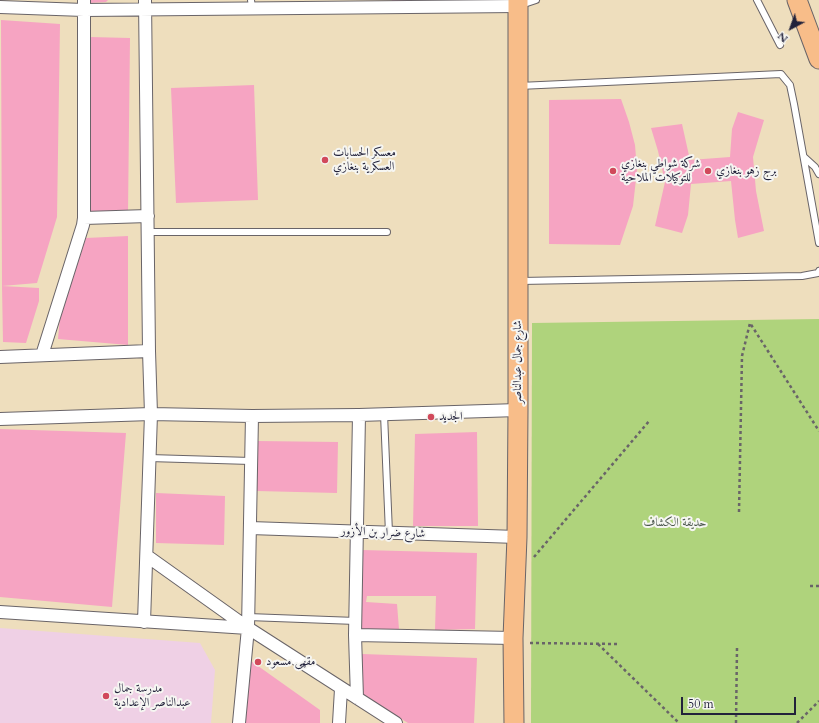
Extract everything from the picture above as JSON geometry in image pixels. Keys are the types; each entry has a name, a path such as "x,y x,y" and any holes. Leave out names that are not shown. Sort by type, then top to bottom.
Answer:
{"main road":[{"path":"797,0 819,59"},
{"name":"شارع جمال عبدالناصر","path":"514,723 513,640 517,537 518,410 518,3"}],"street":[{"path":"0,7 84,5 518,3"},
{"path":"42,355 84,218 84,5"},
{"path":"144,622 151,414 145,5"},
{"path":"84,218 148,216"},
{"path":"0,357 149,351"},
{"path":"0,419 151,414 252,416 359,415 518,410"},
{"path":"357,698 356,621 359,415"},
{"path":"239,723 248,622 252,416"},
{"name":"شارع ضرار بن الأزور","path":"250,528 517,537"},
{"path":"147,556 248,622 341,689 396,723"},
{"path":"0,612 144,622 248,622"},
{"path":"356,635 513,640"},
{"path":"339,723 341,689"}],"lane":[{"path":"518,3 536,0"},
{"path":"757,0 780,45"},
{"path":"518,86 781,74 790,85 819,243"},
{"path":"804,157 815,167 819,174"},
{"path":"148,232 387,232"},
{"path":"518,281 802,276 819,272"},
{"path":"384,414 389,533"},
{"path":"149,458 251,461"},
{"path":"248,622 356,621"}],"path":[{"path":"739,512 742,356 750,323 819,431"},
{"path":"516,579 650,420"},
{"path":"810,586 819,586"},
{"path":"513,640 618,644"},
{"path":"598,644 679,723"},
{"path":"736,723 737,648"},
{"path":"797,723 819,701"}],"shaded area":[{"name":"مدرسة جمال عبدالناصر الإعدادية","path":"0,628 200,643 215,670 211,723 0,723"}],"green space":[{"name":"حديقة الكشاف","path":"819,319 819,723 531,723 532,323"}],"building":[{"path":"90,0 108,0 106,2 90,3"},
{"path":"409,0 409,2 392,1"},
{"path":"1,20 60,24 57,217 37,283 2,286"},
{"path":"90,37 130,38 128,212 89,212"},
{"path":"254,85 258,200 176,203 171,88"},
{"path":"621,99 635,145 637,170 633,206 620,245 549,244 549,100"},
{"name":"برج زهو بنغازي","path":"738,112 764,120 753,157 756,191 764,231 738,238 731,181 691,184 688,215 682,233 655,226 665,182 651,128 682,124 690,160 730,157 732,129"},
{"path":"128,236 128,345 58,339 60,316 86,238"},
{"path":"2,286 39,288 39,301 26,343 3,342"},
{"path":"0,429 126,433 112,607 0,597"},
{"path":"477,432 478,526 413,526 415,434"},
{"path":"257,441 338,442 337,493 257,491"},
{"path":"156,493 225,496 224,545 156,543"},
{"path":"362,550 477,553 475,629 435,630 436,596 367,596 366,602 397,604 399,629 360,630"},
{"path":"362,654 477,658 474,723 408,723 361,694"},
{"path":"251,661 320,710 320,723 245,723"}],"place":[{"name":"معسكر الحسابات العسكرية بنغازي","path":"325,160"},
{"name":"شركة شواطي بنغازي للتوكيلات الملاحية","path":"613,171"},
{"name":"برج زهو بنغازي","path":"708,171"},
{"name":"الجديد","path":"431,417"},
{"name":"مقهى مسعود","path":"258,662"},
{"name":"مدرسة جمال عبدالناصر الإعدادية","path":"106,696"}]}
